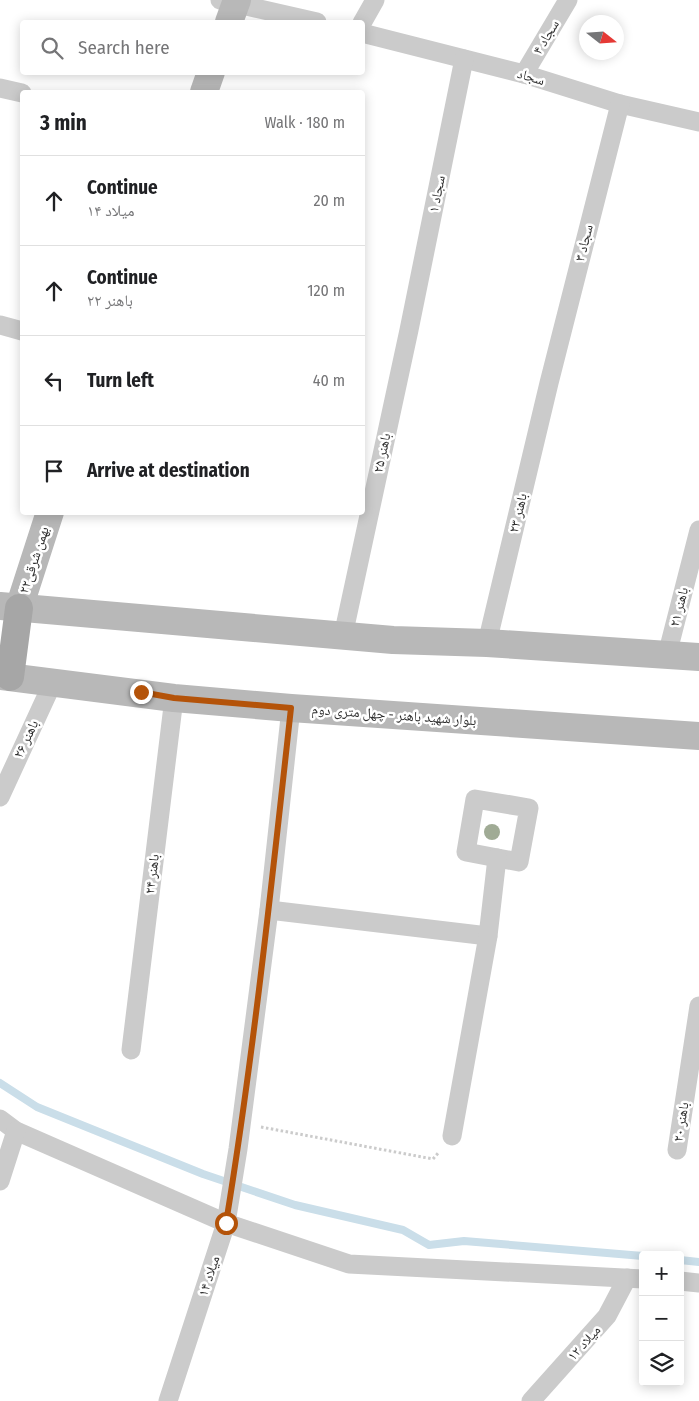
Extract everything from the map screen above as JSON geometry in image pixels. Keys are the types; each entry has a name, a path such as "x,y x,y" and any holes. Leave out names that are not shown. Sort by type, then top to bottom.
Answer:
{"main road":[{"path":"5,677 10,607"}],"street":[{"path":"363,20 375,0"},
{"name":"سجاد ۴","path":"524,74 568,0"},
{"path":"230,7 305,20"},
{"name":"سجاد","path":"365,34 524,74 620,104 699,122"},
{"name":"سجاد ۱","path":"409,330 464,59"},
{"path":"205,90 211,75"},
{"path":"0,88 20,93"},
{"name":"سجاد ۳","path":"549,383 620,104"},
{"path":"0,325 20,330"},
{"name":"باهنر ۲۵","path":"343,636 409,330"},
{"name":"باهنر ۲۳","path":"487,643 549,383"},
{"name":"۲۲بهمن شرقی","path":"10,607 49,515"},
{"name":"باهنر ۲۱","path":"667,655 699,530"},
{"path":"10,607 393,640 487,643 699,657"},
{"name":"بلوار شهید باهنر - چهل متری دوم","path":"5,677 174,698 291,708 699,736"},
{"name":"باهنر ۲۶","path":"0,797 53,682"},
{"name":"باهنر ۲۴","path":"131,1050 174,698"},
{"name":"میلاد ۱۴","path":"168,1401 226,1223 238,1149 269,910 291,708"},
{"path":"452,1136 488,936 497,858"},
{"path":"269,910 488,936"},
{"name":"باهنر ۲۰","path":"676,1150 699,1006"},
{"path":"0,1119 16,1131 226,1223 349,1264 635,1278"},
{"path":"0,1181 16,1131"},
{"name":"میلاد ۱۲","path":"531,1401 608,1316 635,1278"},
{"path":"684,1281 699,1283"}],"path":[{"path":"241,1124 433,1159 452,1136"}],"waterway":[{"path":"0,1083 37,1107 203,1174 295,1205 403,1230 429,1245 464,1241 639,1256"},
{"path":"684,1260 699,1262"}],"route":[{"path":"141,692 174,698 291,708 269,910 238,1149 226,1223"}]}
